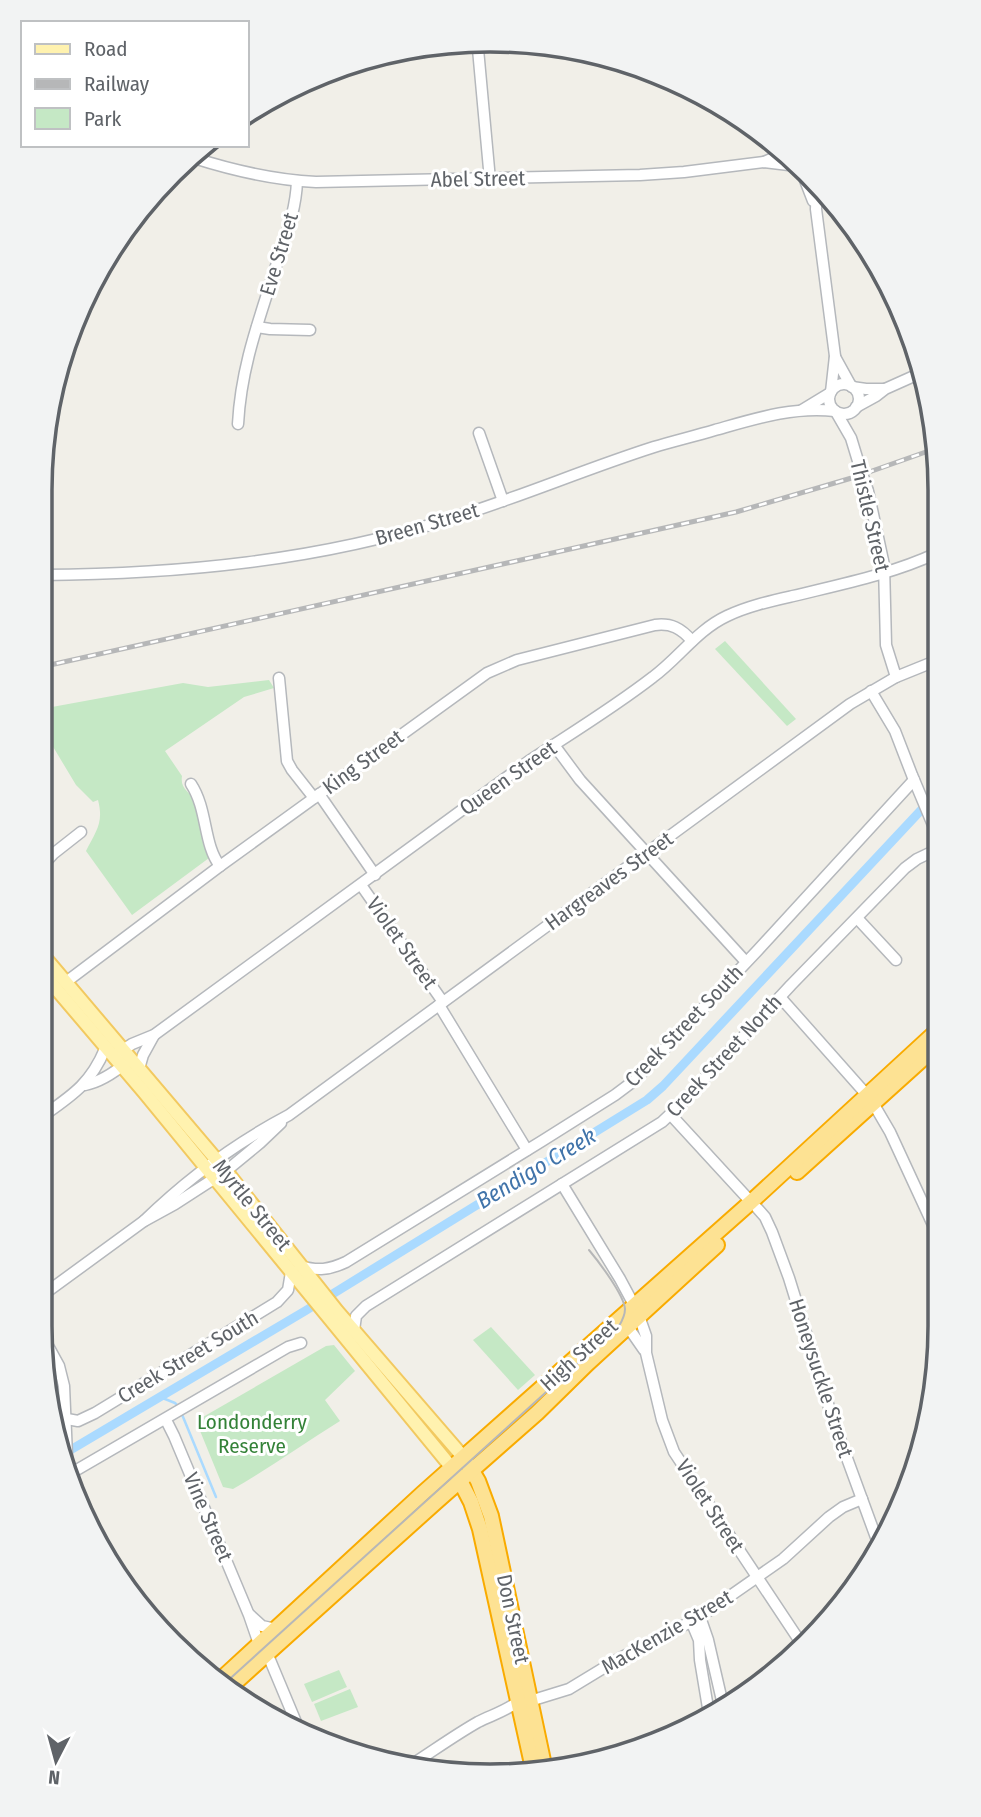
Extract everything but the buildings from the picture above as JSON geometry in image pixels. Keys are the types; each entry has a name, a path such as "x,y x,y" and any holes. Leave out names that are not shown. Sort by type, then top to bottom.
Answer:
{"highway":[{"name":"High Street","path":"226,1676 262,1649 456,1475 464,1458 575,1367 754,1205 870,1099 928,1039"},
{"name":"High Street","path":"870,1099 928,1053"},
{"name":"High Street","path":"234,1682 276,1629 456,1475 472,1471 537,1413 575,1367"},
{"name":"Don Street","path":"464,1458 478,1480 491,1517 532,1763"},
{"name":"Don Street","path":"456,1475 481,1529 518,1671"},
{"name":"Don Street","path":"523,1703 542,1762"}],"main road":[{"name":"Myrtle Street","path":"52,971 122,1058 226,1171 296,1269"},
{"name":"Myrtle Street","path":"52,979 60,984"},
{"name":"Myrtle Street","path":"122,1058 205,1169 296,1269 456,1475"},
{"name":"Myrtle Street","path":"332,1313 354,1331 464,1458"}],"street":[{"path":"478,52 491,180"},
{"name":"Abel Street","path":"764,162 775,157"},
{"name":"Abel Street","path":"203,160 239,171 316,183 663,174 764,162 782,164"},
{"name":"Eve Street","path":"238,424 241,386 294,210 297,181"},
{"path":"808,190 816,209"},
{"path":"816,198 835,356 829,402 835,411 848,413 885,389 914,376"},
{"path":"257,327 310,330"},
{"path":"835,356 858,394 856,407"},
{"path":"830,392 838,386 847,385 885,389"},
{"name":"Breen Street","path":"802,410 830,392"},
{"name":"Thistle Street","path":"851,439 856,407"},
{"name":"Breen Street","path":"52,575 144,573 248,563 350,546 448,520 655,447 753,419 802,410 835,411"},
{"name":"Thistle Street","path":"835,411 851,439 877,526 885,572 886,645 896,677"},
{"path":"479,433 503,501"},
{"path":"885,572 928,557"},
{"name":"Queen Street","path":"85,1085 93,1083 122,1058 132,1043 154,1035 528,761 652,678 715,622 750,607 885,572"},
{"name":"King Street","path":"52,989 474,681 509,662 655,625 674,626 692,640"},
{"name":"Hargreaves Street","path":"52,1288 144,1221 226,1171 289,1115 830,719 896,677 928,664"},
{"path":"279,678 287,761 375,875"},
{"path":"872,691 895,731 928,814"},
{"path":"554,745 580,780 746,962"},
{"name":"Creek Street South","path":"67,1421 78,1421 95,1413 277,1302 288,1290 296,1269 322,1270 341,1265 635,1080 898,797 912,775"},
{"path":"191,784 201,803 214,857 220,866"},
{"path":"52,855 81,832"},
{"name":"Creek Street North","path":"354,1331 356,1316 366,1306 671,1115 857,918 911,863 928,853"},
{"name":"Violet Street","path":"361,885 441,1003 527,1150"},
{"path":"857,918 896,960"},
{"path":"780,998 870,1099 884,1119 928,1214"},
{"name":"Queen Street","path":"52,1109 85,1085 99,1063 143,1055 154,1035"},
{"name":"Hargreaves Street","path":"144,1221 216,1160 254,1134 289,1115"},
{"name":"Honeysuckle Street","path":"671,1115 754,1205 768,1224 789,1278 833,1420 875,1535"},
{"name":"Violet Street","path":"562,1184 624,1285 636,1311 646,1336 646,1353 662,1420 674,1452 798,1638"},
{"name":"Violet Street","path":"623,1322 646,1353"},
{"path":"76,1468 288,1347 301,1343"},
{"path":"53,1356 61,1373 66,1400 65,1429"},
{"name":"Vine Street","path":"166,1419 262,1649 270,1661 294,1717"},
{"name":"MacKenzie Street","path":"421,1759 482,1720 523,1703 569,1689 695,1619 791,1552 829,1517 862,1499"},
{"path":"249,1615 262,1626 276,1629"},
{"path":"695,1619 710,1649 721,1699"},
{"path":"695,1619 708,1707"}],"green space":[{"path":"725,641 796,719 787,726 715,649"},
{"path":"269,680 274,688 244,697 165,751 182,776 184,787 197,806 209,858 132,915 86,851 96,832 100,808 98,800 93,802 76,785 52,745 52,707 183,683 208,687"},
{"path":"491,1327 535,1375 518,1390 473,1340"},
{"name":"Londonderry Reserve","path":"334,1345 355,1371 325,1400 340,1421 233,1489 223,1487 196,1421 326,1346"},
{"path":"339,1670 347,1687 312,1702 304,1684"},
{"path":"350,1689 358,1707 321,1721 314,1704"}],"waterway":[{"name":"Bendigo Creek","path":"70,1450 305,1311 647,1100 928,803"},
{"path":"160,1397 178,1406"},
{"path":"181,1412 216,1497"}],"tram line":[{"path":"230,1679 619,1326 624,1314 624,1303 589,1250"}],"railway":[{"path":"52,665 736,512 855,477 927,452"}]}
